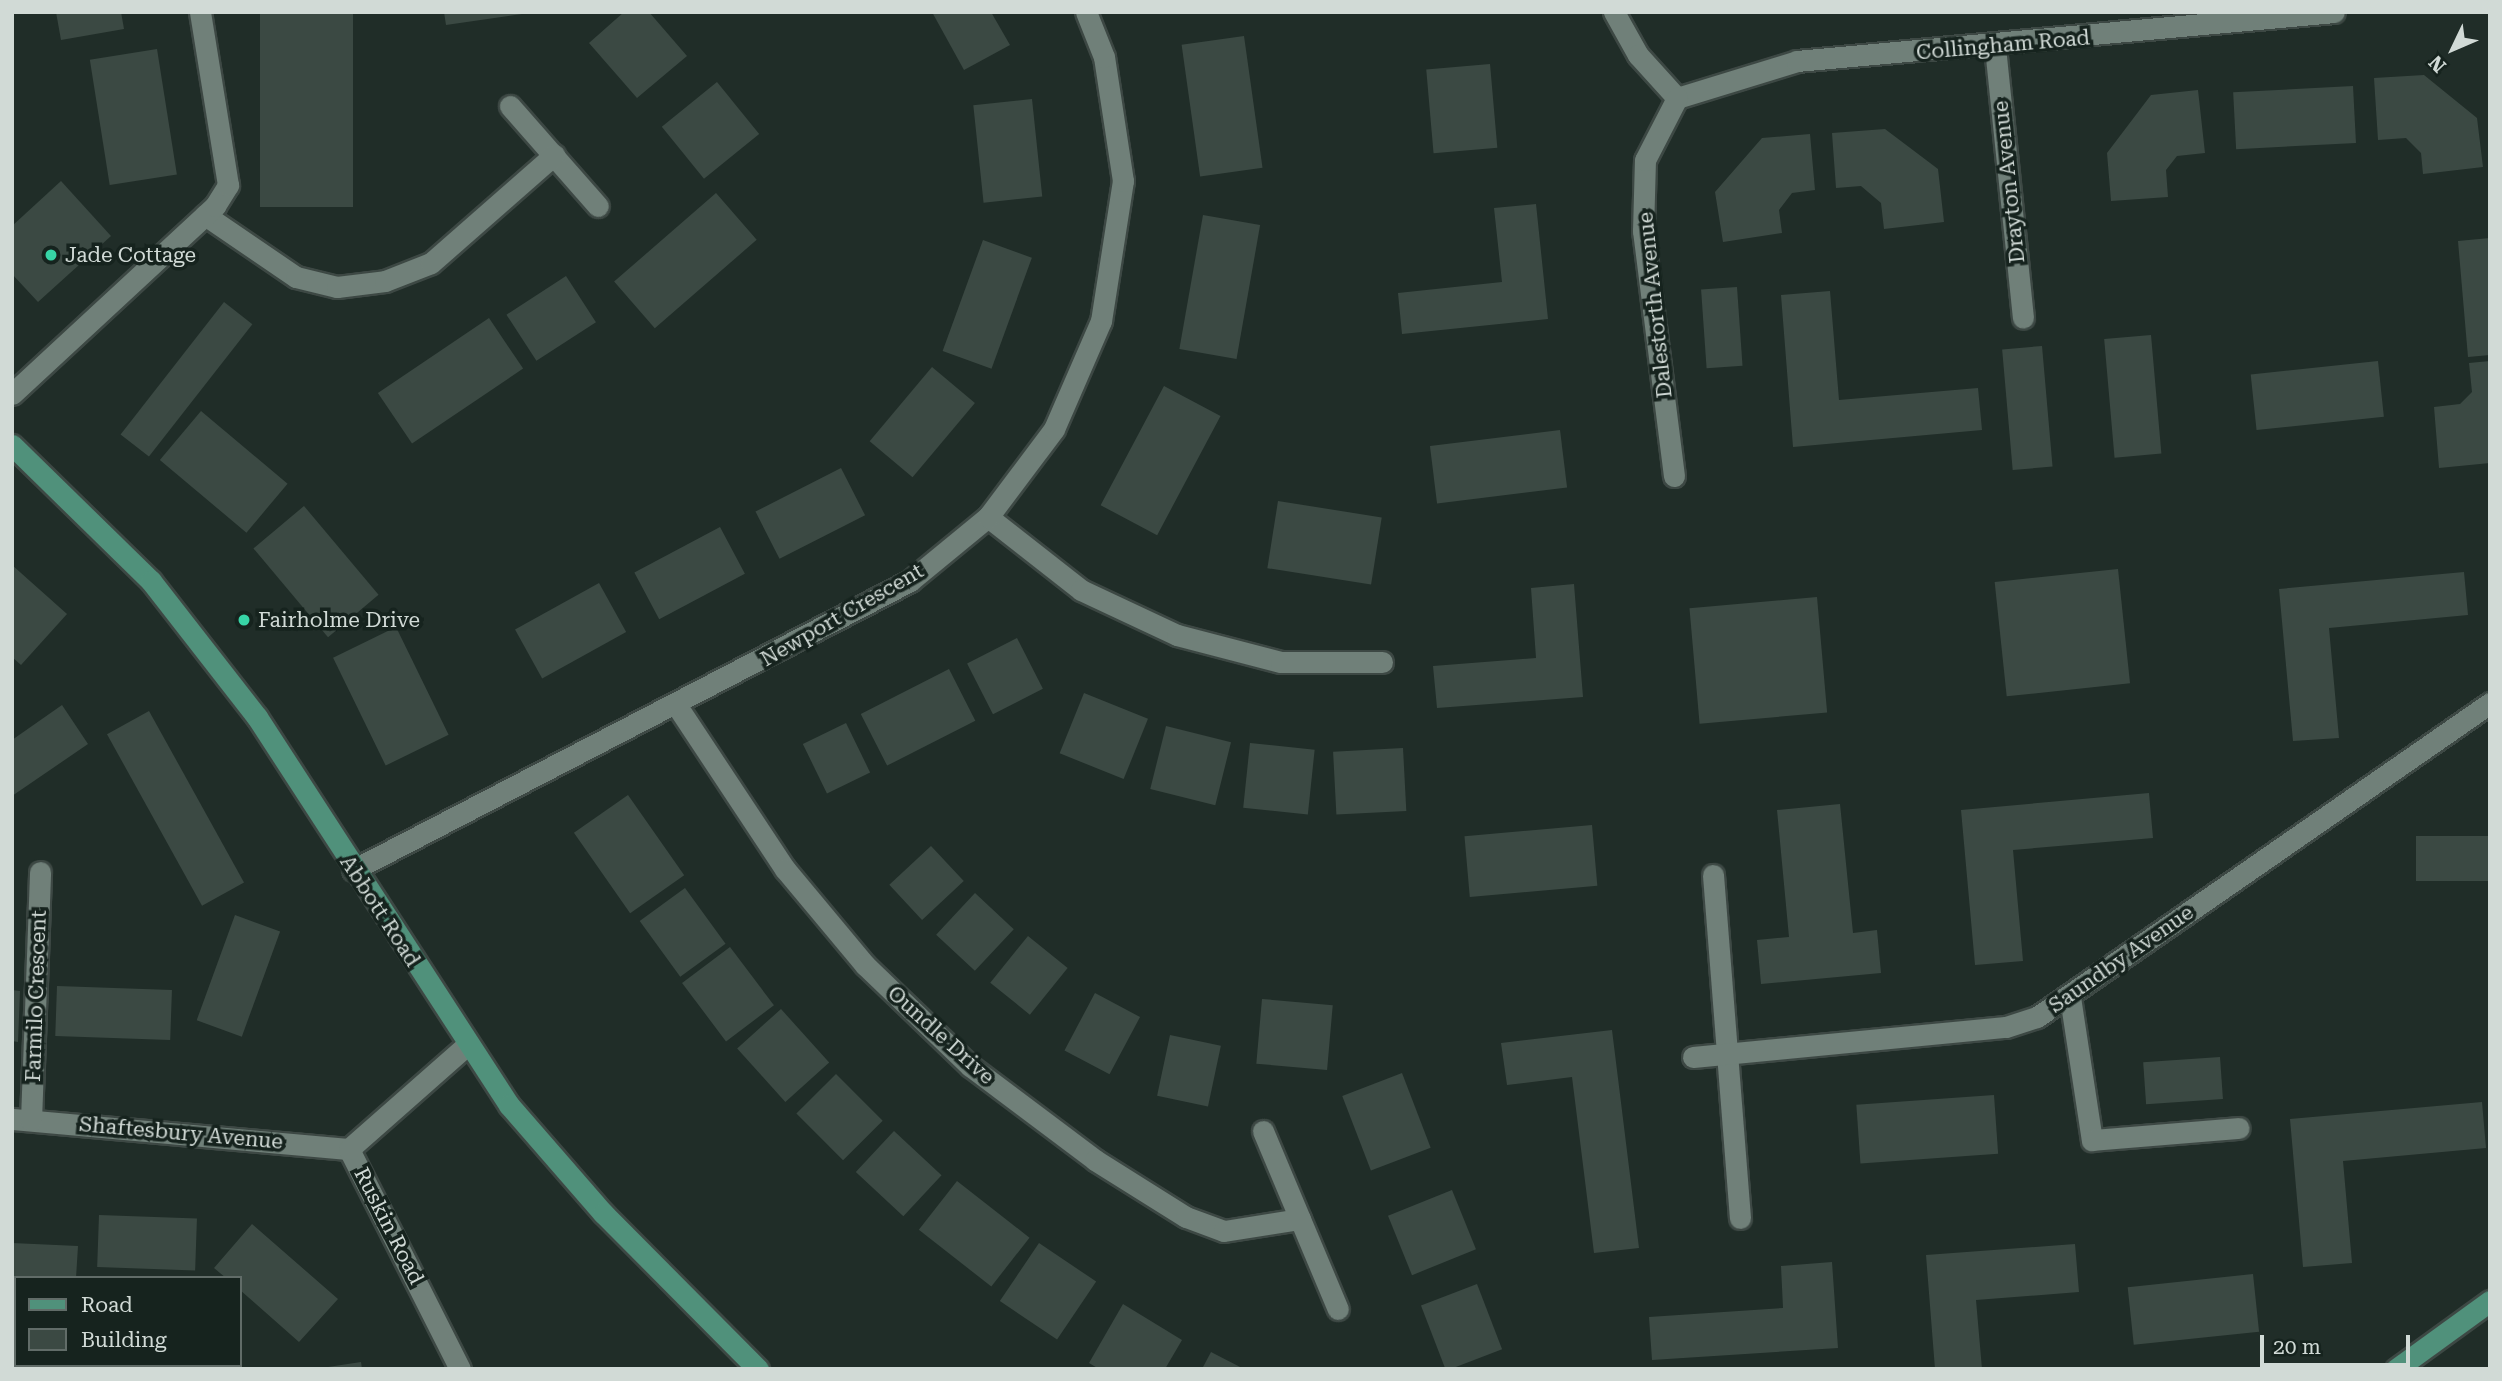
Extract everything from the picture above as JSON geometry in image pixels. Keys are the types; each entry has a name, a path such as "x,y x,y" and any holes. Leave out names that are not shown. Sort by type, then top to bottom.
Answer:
{"main road":[{"name":"Abbott Road","path":"12,445 151,581 257,717 466,1046 603,1213 758,1369"},
{"path":"2396,1369 2490,1301"}],"street":[{"path":"12,394 205,215 228,185 200,12"},
{"name":"Newport Crescent","path":"353,870 677,706 910,581 988,517 1054,429 1101,321 1124,181 1104,57 1086,12"},
{"path":"1614,12 1638,55 1677,98"},
{"name":"Collingham Road","path":"1677,98 1797,61 1995,47 2334,12"},
{"name":"Drayton Avenue","path":"1995,47 2023,318"},
{"name":"Dalestorth Avenue","path":"1674,477 1643,231 1645,160 1677,98"},
{"path":"510,106 598,206"},
{"path":"205,215 296,277 337,287 385,281 431,263 554,155"},
{"path":"988,517 1081,590 1177,635 1282,662 1382,662"},
{"name":"Saundby Avenue","path":"1693,1057 2006,1027 2070,997 2490,703"},
{"name":"Oundle Drive","path":"677,706 785,870 864,965 970,1066 1095,1160 1185,1217 1224,1231 1300,1219"},
{"name":"Farmilo Crescent","path":"21,1119 40,872"},
{"path":"1713,875 1740,1219"},
{"path":"2070,997 2092,1140 2239,1128"},
{"name":"Ruskin Road","path":"460,1369 349,1149 466,1046"},
{"name":"Shaftesbury Avenue","path":"21,1119 349,1149"},
{"path":"1263,1131 1338,1309"}],"building":[{"path":"56,12 121,12 124,29 61,40"},
{"path":"260,12 353,12 353,207 260,207"},
{"path":"444,12 522,12 522,14 446,25"},
{"path":"624,12 649,12 687,56 637,98 589,43"},
{"path":"932,12 991,12 1010,45 964,70"},
{"path":"1244,36 1263,168 1200,176 1182,45"},
{"path":"157,49 177,174 110,185 90,60"},
{"path":"1490,64 1497,148 1434,153 1426,70"},
{"path":"2424,75 2477,118 2483,167 2423,174 2421,153 2406,138 2378,140 2374,78"},
{"path":"717,82 759,134 704,179 662,127"},
{"path":"2353,86 2356,143 2236,149 2233,92"},
{"path":"2198,90 2205,153 2177,156 2166,170 2168,197 2111,201 2107,153 2151,95"},
{"path":"1032,99 1042,196 984,203 973,105"},
{"path":"1885,129 1938,169 1944,222 1884,229 1881,203 1861,186 1836,188 1832,133"},
{"path":"1810,134 1815,190 1792,193 1779,210 1782,233 1723,242 1715,192 1762,138"},
{"name":"Jade Cottage","path":"61,181 111,236 38,302 12,274 12,226"},
{"path":"716,193 757,240 655,328 614,282"},
{"path":"1536,204 1548,319 1402,334 1398,293 1502,282 1494,208"},
{"path":"1203,215 1260,225 1237,359 1179,349"},
{"path":"2490,238 2490,355 2468,357 2458,241"},
{"path":"983,240 1032,258 992,369 943,351"},
{"path":"566,276 596,322 536,361 506,315"},
{"path":"1737,287 1743,366 1707,368 1701,290"},
{"path":"1830,291 1839,400 1978,388 1982,430 1793,447 1781,295"},
{"path":"224,302 252,324 149,457 121,434"},
{"path":"489,318 523,369 412,444 378,393"},
{"path":"2151,335 2161,454 2115,458 2104,339"},
{"path":"2042,346 2053,467 2013,470 2002,349"},
{"path":"2378,361 2384,417 2257,430 2251,374"},
{"path":"2490,361 2490,463 2439,468 2434,407 2460,404 2472,392 2469,363"},
{"path":"932,367 975,403 913,477 870,441"},
{"path":"1164,386 1221,416 1157,535 1101,505"},
{"path":"201,411 288,484 246,533 160,460"},
{"path":"1560,430 1567,488 1437,504 1430,446"},
{"path":"841,468 865,515 780,559 755,512"},
{"path":"1278,501 1382,517 1371,585 1267,568"},
{"path":"304,506 379,595 328,637 253,548"},
{"path":"720,527 745,574 659,619 634,573"},
{"path":"12,565 67,614 21,665 12,657"},
{"path":"2118,569 2130,683 2007,696 1995,582"},
{"path":"2464,572 2468,615 2329,628 2339,738 2293,741 2279,589"},
{"path":"599,583 626,632 542,679 515,630"},
{"path":"1574,584 1583,697 1437,708 1433,666 1536,658 1531,588"},
{"path":"1817,597 1827,713 1700,724 1689,608"},
{"path":"396,627 449,735 386,766 333,658"},
{"path":"1017,638 1043,689 993,714 967,663"},
{"path":"949,669 975,721 887,766 861,714"},
{"path":"1084,693 1148,719 1124,779 1060,753"},
{"path":"62,705 88,744 12,796 12,740"},
{"path":"149,711 244,882 202,906 107,734"},
{"path":"846,723 870,772 827,793 803,744"},
{"path":"1166,726 1231,742 1215,805 1150,789"},
{"path":"1250,743 1315,750 1308,814 1243,808"},
{"path":"1403,748 1406,811 1336,815 1333,752"},
{"path":"2149,793 2153,838 2013,850 2023,961 1975,965 1961,810"},
{"path":"628,795 684,875 630,913 574,833"},
{"path":"1840,804 1853,933 1877,930 1881,973 1761,984 1757,940 1789,937 1777,810"},
{"path":"1592,825 1597,886 1470,897 1464,836"},
{"path":"2416,836 2490,836 2490,881 2416,881"},
{"path":"931,846 964,881 922,920 889,885"},
{"path":"685,888 726,944 680,977 640,921"},
{"path":"975,893 1014,929 975,971 936,935"},
{"path":"235,915 280,931 242,1037 197,1020"},
{"path":"1028,936 1068,968 1030,1015 990,983"},
{"path":"730,947 774,1005 726,1041 682,983"},
{"path":"57,986 172,990 170,1040 55,1036"},
{"path":"12,990 20,991 18,1042 12,1041"},
{"path":"1095,993 1140,1017 1110,1074 1064,1050"},
{"path":"1262,999 1333,1005 1327,1070 1256,1064"},
{"path":"781,1009 829,1063 785,1102 737,1048"},
{"path":"1612,1030 1639,1248 1594,1253 1572,1077 1507,1085 1501,1043"},
{"path":"1170,1035 1221,1046 1208,1106 1157,1096"},
{"path":"2220,1057 2223,1099 2146,1104 2143,1062"},
{"path":"1402,1073 1431,1148 1371,1171 1342,1096"},
{"path":"836,1074 883,1121 843,1160 796,1114"},
{"path":"1994,1095 1998,1154 1860,1163 1856,1105"},
{"path":"2482,1102 2486,1148 2343,1161 2352,1263 2303,1267 2290,1119"},
{"path":"894,1131 942,1175 903,1216 856,1172"},
{"path":"957,1181 1029,1238 991,1286 919,1230"},
{"path":"1452,1190 1476,1249 1412,1275 1388,1216"},
{"path":"99,1215 197,1218 195,1270 97,1267"},
{"path":"252,1224 338,1299 299,1342 242,1292 242,1276 224,1276 214,1268"},
{"path":"12,1243 78,1246 76,1276 14,1276 12,1299"},
{"path":"1039,1243 1096,1282 1057,1340 1000,1301"},
{"path":"2075,1244 2079,1292 1976,1300 1982,1369 1935,1369 1926,1255"},
{"path":"1832,1262 1838,1348 1652,1360 1649,1317 1783,1308 1781,1266"},
{"path":"2253,1274 2259,1332 2134,1345 2128,1287"},
{"path":"1477,1284 1502,1349 1445,1369 1421,1306"},
{"path":"1123,1304 1182,1340 1165,1369 1099,1369 1089,1363"},
{"path":"1211,1352 1244,1369 1202,1369"},
{"path":"361,1362 362,1369 328,1369 328,1367"}],"place":[{"name":"Jade Cottage","path":"51,255"},
{"name":"Fairholme Drive","path":"244,620"}]}
